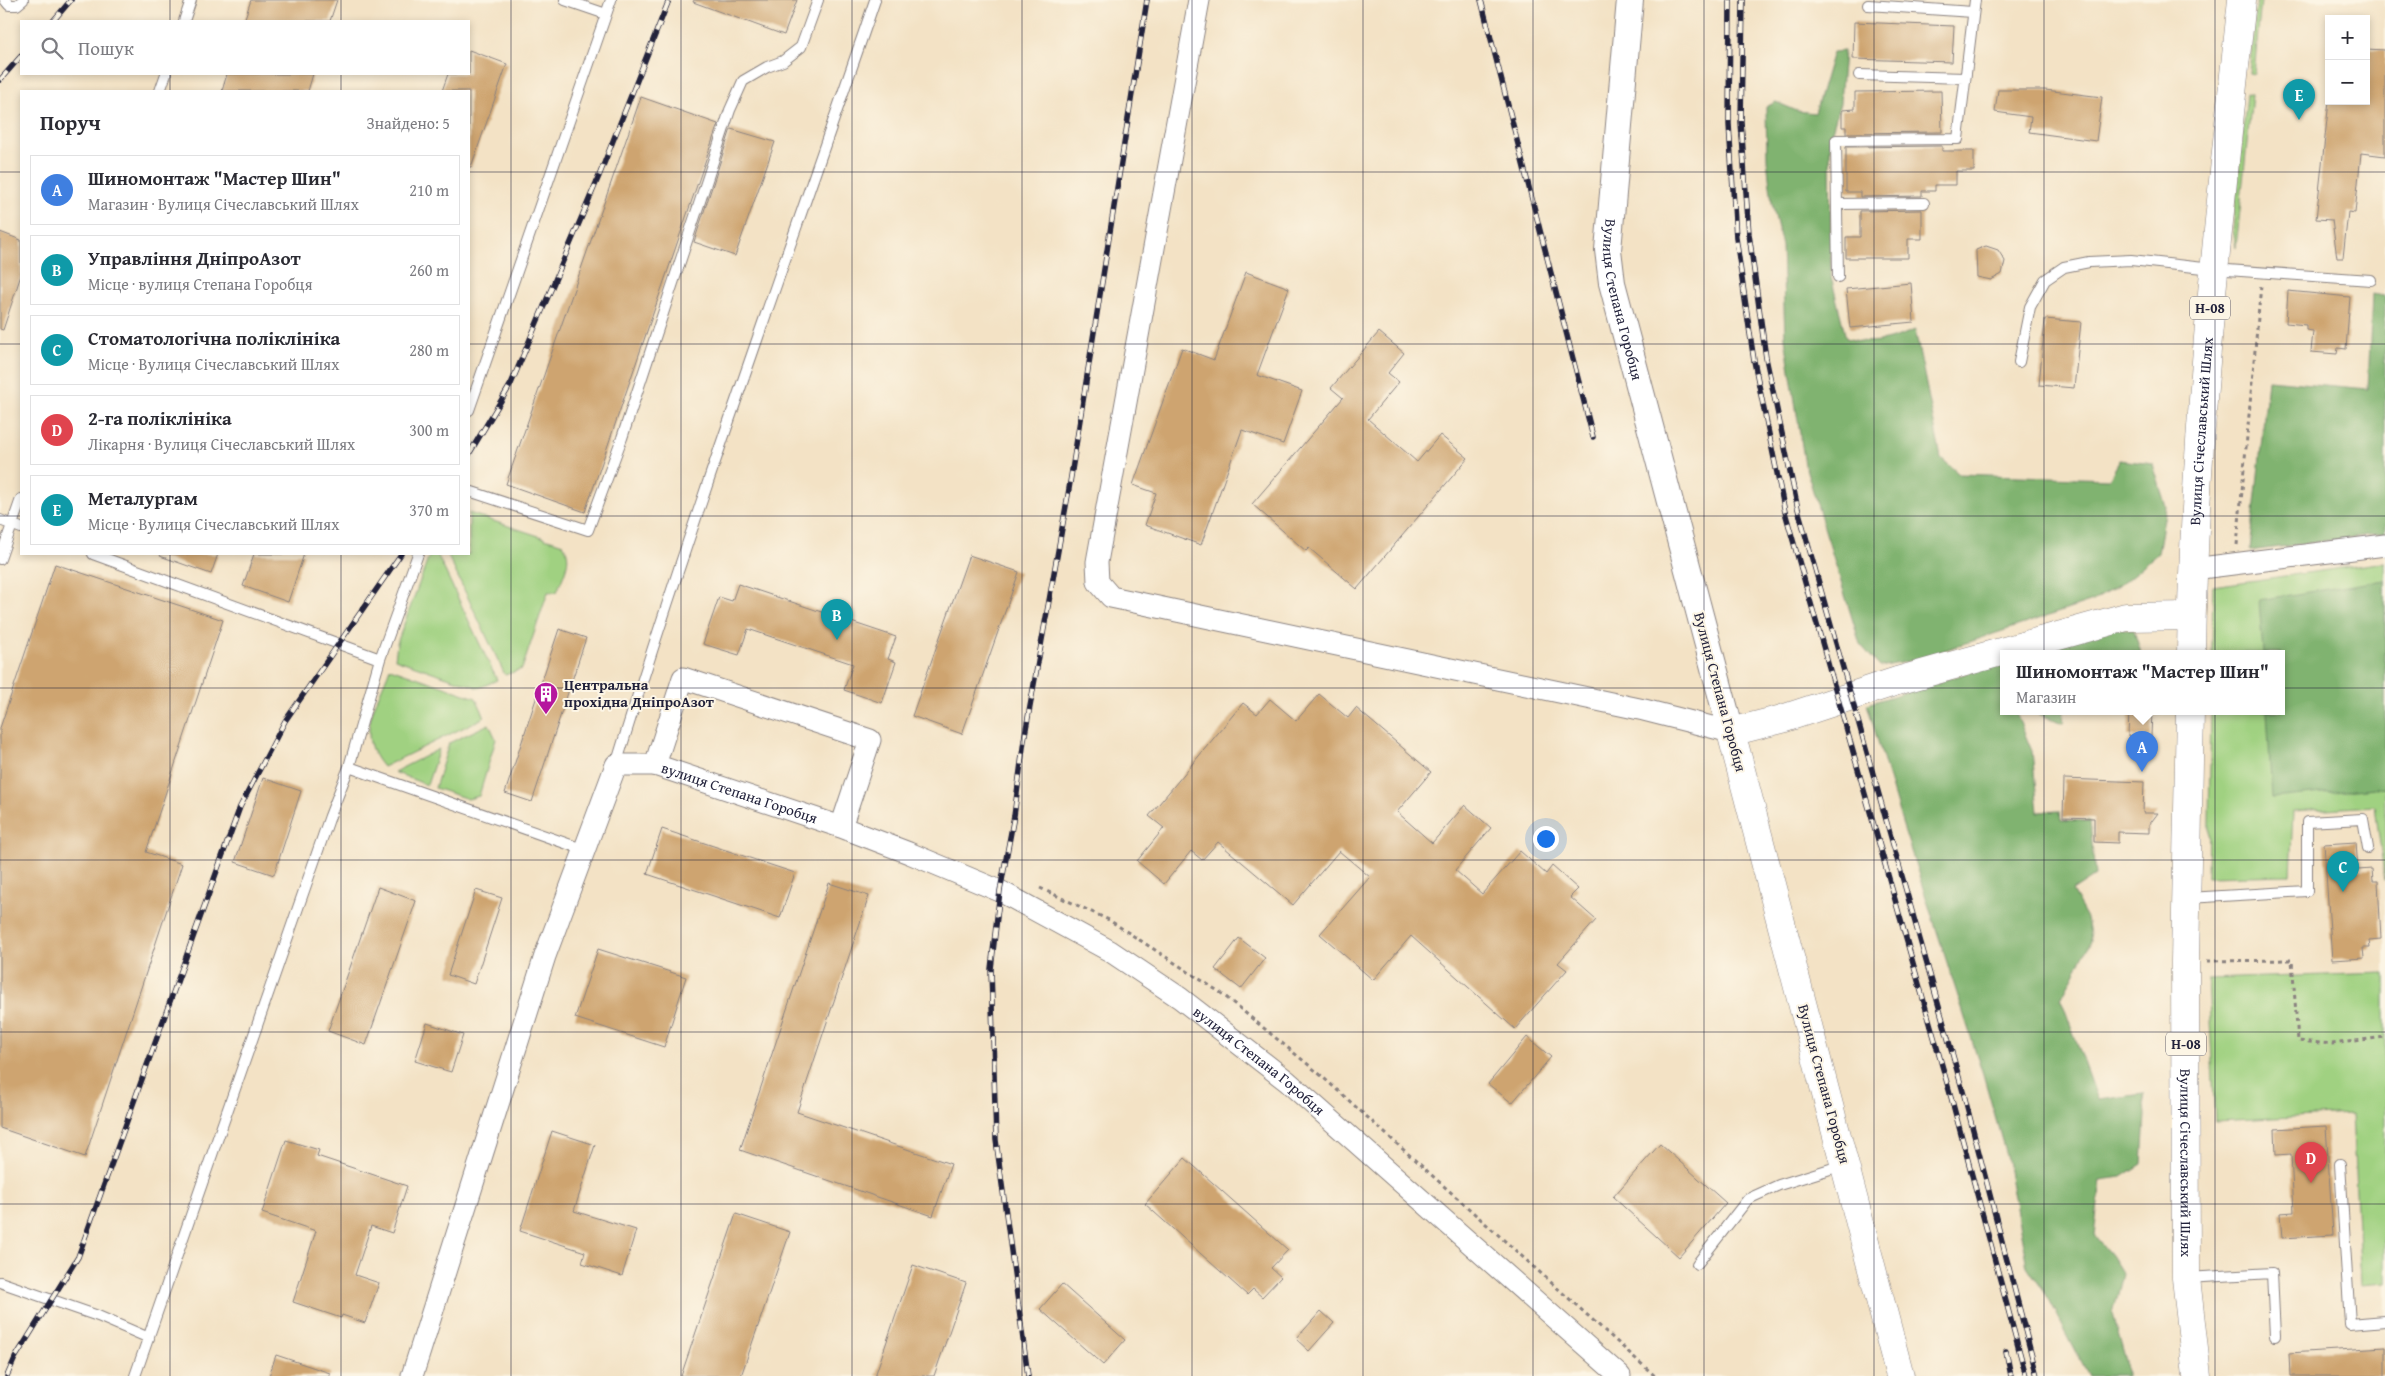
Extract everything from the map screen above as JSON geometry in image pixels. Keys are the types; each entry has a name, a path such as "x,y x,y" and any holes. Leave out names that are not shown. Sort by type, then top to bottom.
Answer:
{"main road":[{"name":"Вулиця Січеславський Шлях","path":"2191,650 2193,569 2213,269 2242,0"},
{"path":"2006,650 2126,616 2191,616"},
{"path":"1731,732 1782,719 1897,681 2000,652"},
{"name":"Вулиця Січеславський Шлях","path":"2190,715 2185,961 2186,1278 2198,1376"},
{"name":"Вулиця Степана Горобця","path":"1731,732 1900,1376"}],"street":[{"path":"1199,0 1097,562 1098,582 1111,597 1644,710 1731,732"},
{"name":"Вулиця Степана Горобця","path":"1630,0 1608,250 1612,283 1731,732"},
{"path":"2193,569 2385,545"},
{"name":"вулиця Степана Горобця","path":"841,827 870,740 683,678 655,765 841,827 1000,891 1110,952 1180,998 1287,1081 1620,1376"},
{"path":"412,1376 545,956 616,765 655,765"}],"lane":[{"path":"5,0 9,5 17,5 24,0"},
{"path":"184,20 191,0"},
{"path":"565,0 606,14"},
{"path":"470,407 611,0"},
{"path":"470,491 588,530 622,438 730,110 743,81 766,67 783,61 801,47 818,0"},
{"path":"616,765 681,560 705,496 828,132 875,0"},
{"path":"1838,277 1836,140 1958,139 1975,0"},
{"path":"1868,5 1973,12"},
{"path":"160,90 166,75"},
{"path":"1859,76 1965,78"},
{"path":"1838,204 1924,203"},
{"path":"2019,362 2030,307 2045,280 2064,267 2090,262 2131,260 2213,269 2371,280"},
{"path":"0,559 16,526 20,504"},
{"path":"0,520 16,526"},
{"path":"96,555 380,659"},
{"path":"135,1376 330,816 349,767 380,659 418,555"},
{"path":"349,767 585,850"},
{"path":"2187,898 2307,892 2307,822 2363,819 2368,848"},
{"path":"2340,1164 2350,1324 2385,1321"},
{"path":"1697,1264 1748,1199 1779,1186 1845,1165"},
{"path":"2186,1278 2272,1273 2274,1336"},
{"path":"0,1282 98,1316 148,1338"}],"path":[{"path":"2235,563 2262,273"},
{"path":"2185,961 2292,960 2298,1041 2332,1044 2385,1037"}],"green space":[{"path":"2257,0 2261,0 2254,74 2249,73"},
{"path":"1844,51 1840,103 1830,138 1831,277 1846,338 1873,342 1897,337 1915,330 1941,458 1959,474 2109,479 2120,460 2153,464 2166,507 2158,553 2124,582 2093,601 1915,660 1880,667 1860,644 1805,465 1785,338 1782,246 1772,203 1767,159 1766,107 1776,102 1797,111 1815,113 1833,52"},
{"path":"2247,94 2252,95 2236,248 2233,229"},
{"path":"2372,294 2385,296 2385,533 2250,551 2268,380 2368,389"},
{"path":"470,513 563,544 568,555 568,561 557,592 548,592 522,669 505,675 447,555 470,555"},
{"path":"430,555 437,555 497,680 479,688 395,659 397,643"},
{"path":"2385,562 2385,881 2375,806 2293,811 2290,875 2208,877 2211,715 2285,715 2285,650 2212,650 2213,586"},
{"path":"2385,580 2385,787 2272,798 2267,715 2285,715 2285,650 2263,650 2259,600"},
{"path":"2116,627 2134,631 2140,650 2042,650"},
{"path":"2000,663 2000,715 2017,715 2032,751 2038,812 2060,811 2061,820 2090,821 2095,876 2072,891 2087,918 2091,941 2061,999 2098,1100 2143,1094 2145,1115 2142,1164 2122,1177 2101,1180 2094,1235 2111,1255 2123,1274 2113,1314 2126,1361 2127,1376 2089,1376 2049,1299 2027,1266 2006,1155 1983,1074 1902,823 1867,704"},
{"path":"390,668 476,698 485,717 383,767 374,755 369,731 374,706"},
{"path":"2041,715 2064,715 2063,723"},
{"path":"489,724 496,739 479,796 468,799 435,788 449,743"},
{"path":"439,749 427,785 394,772"},
{"path":"2385,973 2385,1283 2361,1285 2352,1114 2215,1121 2208,979"}],"building":[{"path":"251,0 337,0 330,20 244,20"},
{"path":"694,0 797,0 784,35 693,2"},
{"path":"1854,22 1954,26 1952,62 1853,59"},
{"path":"2370,49 2385,50 2385,156 2361,153 2355,213 2348,212 2343,258 2337,258 2332,220 2316,219 2329,105 2370,105"},
{"path":"470,50 507,64 471,167 470,90 442,90 448,75 470,75"},
{"path":"227,75 313,75 308,90 222,90"},
{"path":"1998,90 2045,90 2102,97 2096,141 2029,132 2031,117 1995,112"},
{"path":"1941,91 1942,132 1846,133 1846,127 1842,127 1842,110 1855,109 1855,92"},
{"path":"641,97 718,124 585,512 506,484"},
{"path":"731,129 775,142 735,256 694,242"},
{"path":"1942,146 1942,151 1974,151 1974,171 1956,171 1956,185 1935,185 1935,191 1922,191 1922,196 1860,197 1860,192 1846,192 1846,147"},
{"path":"1922,210 1922,239 1908,239 1908,258 1846,258 1846,237 1860,237 1860,211"},
{"path":"0,232 20,240 20,278 3,330 0,329"},
{"path":"1986,246 1998,250 2005,261 2002,274 1991,280 1977,277 1976,250"},
{"path":"1246,272 1289,288 1257,375 1302,391 1283,444 1242,430 1201,545 1145,525 1156,493 1133,485 1182,348 1214,360"},
{"path":"1911,283 1914,322 1850,328 1846,289"},
{"path":"2288,291 2350,297 2346,349 2338,348 2337,354 2311,352 2313,331 2306,330 2306,325 2286,323"},
{"path":"2045,319 2081,322 2074,388 2039,385"},
{"path":"1379,332 1404,353 1388,373 1399,382 1368,419 1417,462 1440,435 1468,458 1357,589 1309,548 1306,551 1252,504 1343,398 1331,388"},
{"path":"160,555 218,555 211,574"},
{"path":"254,555 304,555 288,602 243,586"},
{"path":"969,555 1019,572 962,734 912,716"},
{"path":"55,564 223,620 146,852 182,864 85,1157 0,1128 0,728"},
{"path":"738,584 896,637 888,659 896,662 882,703 844,690 853,664 748,629 739,655 703,644 719,597 732,601"},
{"name":"Центральна прохідна ДніпроАзот","path":"559,629 586,638 532,802 505,793"},
{"path":"1319,694 1348,718 1356,708 1431,772 1397,812 1432,843 1465,805 1491,828 1455,870 1482,894 1520,851 1546,874 1552,866 1578,889 1570,897 1596,920 1558,963 1567,970 1515,1029 1411,936 1373,980 1320,934 1370,877 1339,851 1293,905 1218,842 1202,860 1191,851 1164,884 1137,861 1164,828 1149,816 1243,703 1257,714 1270,699 1296,721"},
{"path":"2129,715 2152,715 2151,736 2128,736"},
{"path":"263,778 301,791 274,875 235,862"},
{"path":"2064,779 2144,782 2143,813 2158,813 2149,825 2149,833 2118,832 2118,843 2094,842 2094,818 2063,817"},
{"path":"662,829 795,873 780,918 647,874"},
{"path":"2356,842 2358,870 2372,869 2373,881 2378,881 2381,939 2369,940 2370,948 2363,948 2364,958 2332,960 2324,844"},
{"path":"829,883 869,896 797,1112 951,1164 933,1216 740,1150"},
{"path":"378,887 416,901 366,1045 328,1031"},
{"path":"476,890 502,898 474,984 448,975"},
{"path":"1239,938 1265,958 1241,989 1215,969"},
{"path":"598,949 686,977 664,1047 575,1018"},
{"path":"427,1023 463,1035 451,1072 415,1061"},
{"path":"1527,1037 1551,1057 1512,1103 1488,1084"},
{"path":"2326,1126 2333,1235 2282,1238 2280,1213 2294,1212 2291,1154 2276,1155 2275,1129"},
{"path":"552,1131 595,1145 574,1211 636,1230 622,1276 582,1263 585,1252 520,1231"},
{"path":"286,1140 319,1150 317,1156 407,1186 392,1233 371,1226 355,1275 379,1283 365,1323 342,1315 341,1318 293,1302 316,1231 262,1213"},
{"path":"1660,1144 1726,1203 1679,1257 1613,1197"},
{"path":"1185,1158 1288,1250 1271,1268 1281,1277 1262,1297 1253,1289 1247,1295 1145,1204"},
{"path":"736,1214 790,1232 741,1376 681,1376"},
{"path":"913,1265 966,1283 934,1376 875,1376"},
{"path":"1062,1284 1125,1340 1103,1365 1040,1309"},
{"path":"1321,1311 1334,1323 1309,1351 1296,1339"},
{"path":"2385,1347 2385,1376 2290,1376 2289,1353"},
{"path":"276,1355 330,1373 330,1376 269,1376"}],"railway":[{"path":"54,20 71,0"},
{"path":"470,452 511,384 599,176 669,0"},
{"path":"1028,1376 996,1140 991,969 1000,891 1014,816 1024,740 1068,495 1147,0"},
{"path":"1481,0 1593,437"},
{"path":"1730,0 1729,124 1736,238 1754,361 1785,512 1951,1097 2026,1376"},
{"path":"1743,0 1741,122 1749,234 1766,358 1798,509 1964,1095 2037,1376"},
{"path":"0,80 20,57"},
{"path":"7,1376 15,1358 78,1257 240,807 285,721 400,555"},
{"path":"2006,1351 2011,1376"}],"place":[{"name":"Металургам","path":"2299,120"},
{"name":"Управління ДніпроАзот","path":"837,640"},
{"name":"Центральна прохідна ДніпроАзот","path":"546,715"},
{"name":"Шиномонтаж \"Мастер Шин\"","path":"2142,772"},
{"name":"Стоматологічна поліклініка","path":"2343,892"},
{"name":"2-га поліклініка","path":"2311,1183"}]}
